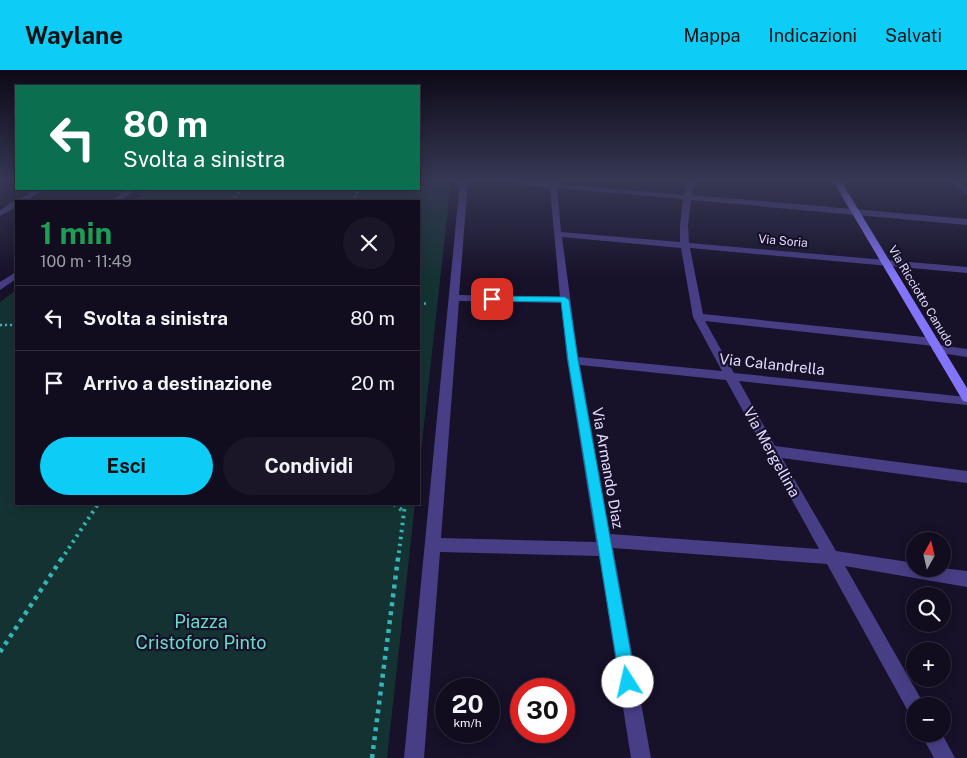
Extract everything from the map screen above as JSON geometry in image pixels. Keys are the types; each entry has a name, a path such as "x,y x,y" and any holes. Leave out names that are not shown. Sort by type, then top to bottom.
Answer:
{"main road":[{"name":"Via Ricciotto Canudo","path":"856,213 967,400"}],"street":[{"path":"414,758 462,213"},
{"name":"Via Armando Diaz","path":"555,213 573,360 641,758"},
{"name":"Via Mergellina","path":"685,213 684,245 698,317 911,697"},
{"path":"867,213 967,222"},
{"name":"Via Soria","path":"557,234 967,270"},
{"path":"0,287 15,276"},
{"path":"455,298 565,300"},
{"path":"698,317 936,346 967,353"},
{"name":"Via Calandrella","path":"573,360 967,400"},
{"path":"772,451 967,477"},
{"path":"434,545 605,545 831,557 967,579"},
{"path":"936,742 945,758"}],"path":[{"path":"420,303 430,304"},
{"path":"0,325 15,325"},
{"path":"0,652 97,505"},
{"path":"395,505 404,512"},
{"path":"372,758 405,505"}],"green space":[{"path":"420,213 447,213 420,461"},
{"name":"Piazza Cristoforo Pinto","path":"15,291 15,505 415,505 387,758 0,758 0,302"}],"route":[{"path":"492,299 565,300 573,360 628,682"}]}
